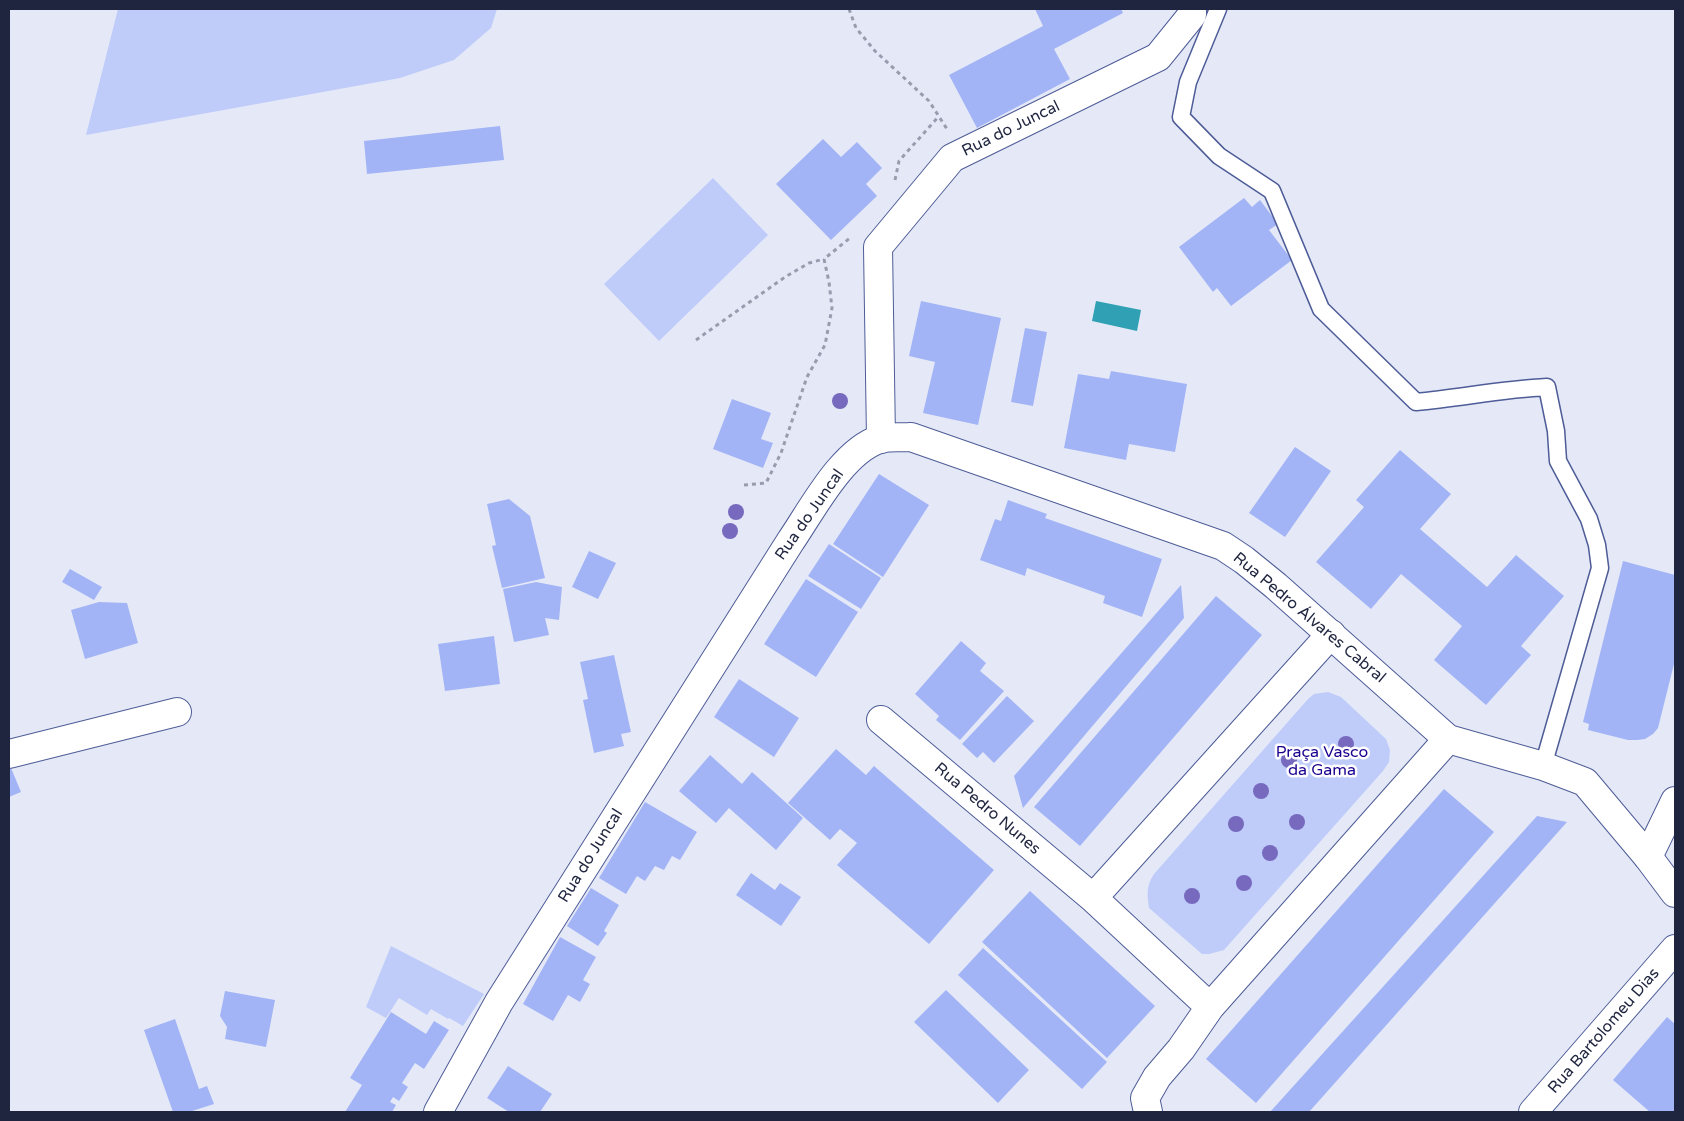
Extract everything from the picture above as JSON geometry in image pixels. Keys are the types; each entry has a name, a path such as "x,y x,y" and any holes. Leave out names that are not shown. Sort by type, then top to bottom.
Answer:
{"street":[{"name":"Rua do Juncal","path":"438,1112 499,1002 790,542 836,473 858,450 881,439 878,247 952,158 1158,57 1192,15 1192,9"},
{"name":"Rua Pedro Álvares Cabral","path":"881,439 911,437 1223,546 1244,560 1448,739 1543,766 1585,782 1648,857 1675,893"},
{"path":"1210,1007 1094,898 1330,634"},
{"path":"9,754 177,712"},
{"name":"Rua Pedro Nunes","path":"881,720 1094,898"},
{"path":"1148,1112 1145,1098 1157,1077 1181,1049 1210,1007 1448,739"},
{"path":"1648,857 1675,801"},
{"name":"Rua Bartolomeu Dias","path":"1533,1112 1675,949"}],"lane":[{"path":"1218,9 1188,82 1180,117 1219,156 1272,191 1321,309 1416,402 1446,400 1525,388 1547,387 1556,431 1558,461 1589,519 1597,545 1600,568 1543,766"}],"path":[{"path":"849,9 856,28 874,51 929,101 963,153"},
{"path":"893,188 899,161 939,116"},
{"path":"696,340 785,277 809,263 824,259 852,236"},
{"path":"744,485 766,483 781,453 807,377 825,346 832,308 824,259"}],"green space":[{"path":"118,9 497,9 491,28 454,60 400,78 86,135"},
{"path":"713,178 768,235 659,341 604,284"},
{"name":"Praça Vasco da Gama","path":"1328,692 1341,697 1386,739 1390,750 1389,762 1224,950 1202,954 1149,908 1148,891 1151,878 1308,699 1314,694"},
{"path":"391,946 484,994 463,1026 431,1009 427,1015 399,998 386,1018 366,1007"}],"shaded area":[{"path":"1096,301 1141,310 1137,331 1092,321"}],"building":[{"path":"1035,9 1121,9 1123,13 1054,49 1070,79 977,128 949,75 1043,26"},
{"path":"500,126 504,160 367,174 364,141"},
{"path":"823,139 841,157 857,142 882,168 866,184 877,196 831,240 776,184"},
{"path":"1244,198 1252,207 1260,200 1278,224 1269,230 1292,260 1231,306 1217,288 1213,292 1179,247"},
{"path":"921,301 1001,318 978,425 923,413 935,362 909,356"},
{"path":"1025,328 1047,332 1033,406 1011,402"},
{"path":"1111,371 1187,384 1175,452 1129,444 1126,460 1064,448 1078,374 1109,379"},
{"path":"732,399 771,413 761,439 773,443 763,468 713,449"},
{"path":"1295,447 1331,471 1285,537 1249,513"},
{"path":"1400,450 1451,494 1420,529 1487,587 1516,555 1564,596 1521,646 1531,655 1486,705 1434,660 1462,626 1401,574 1371,609 1316,562 1364,507 1356,500"},
{"path":"879,474 929,505 883,577 833,544"},
{"path":"509,499 530,516 545,578 502,588 492,546 496,545 487,504"},
{"path":"1008,500 1047,514 1045,518 1162,559 1142,617 1103,603 1105,596 1027,568 1025,576 980,560 995,519 1001,521"},
{"path":"829,544 881,578 861,609 808,576"},
{"path":"589,551 616,563 598,599 572,587"},
{"path":"1623,561 1675,575 1675,660 1658,728 1645,739 1637,740 1628,740 1588,730 1589,724 1583,722"},
{"path":"70,569 102,587 94,600 62,582"},
{"path":"806,579 858,612 816,677 764,644"},
{"path":"536,582 562,587 559,620 545,618 549,635 514,642 503,589"},
{"path":"1181,585 1184,618 1023,808 1014,776"},
{"path":"1216,596 1262,635 1080,846 1034,807"},
{"path":"99,602 127,603 138,643 85,659 71,610"},
{"path":"494,636 500,684 445,691 438,644"},
{"path":"961,641 986,663 980,671 1004,691 960,740 936,720 939,716 915,694"},
{"path":"614,655 631,732 621,734 624,746 594,753 583,700 588,699 580,662"},
{"path":"739,679 799,718 774,757 714,717"},
{"path":"1007,696 1034,721 994,763 983,752 977,758 962,744"},
{"path":"836,749 866,775 874,766 994,870 929,944 837,865 857,843 840,829 830,840 788,803"},
{"path":"710,755 742,784 752,772 803,818 776,850 729,808 716,823 679,791"},
{"path":"9,763 21,792 9,797"},
{"path":"1444,789 1494,832 1256,1103 1206,1059"},
{"path":"645,802 697,832 680,860 672,856 664,870 655,866 645,881 637,876 626,894 599,878"},
{"path":"1537,816 1567,822 1309,1112 1270,1112"},
{"path":"751,873 775,890 780,883 801,897 781,926 736,895"},
{"path":"591,888 619,905 604,931 607,933 598,946 567,926"},
{"path":"1030,891 1155,1006 1107,1058 982,942"},
{"path":"560,937 596,957 583,980 590,984 580,1002 568,995 553,1021 523,1004"},
{"path":"983,948 1107,1062 1082,1089 958,975"},
{"path":"946,990 1029,1070 998,1103 914,1022"},
{"path":"225,991 275,1000 266,1047 225,1039 227,1027 220,1016"},
{"path":"391,1012 426,1034 434,1021 449,1030 424,1069 415,1063 402,1083 408,1087 399,1101 393,1097 390,1102 396,1105 392,1112 345,1112 362,1085 350,1078"},
{"path":"1667,1017 1675,1024 1675,1112 1650,1112 1613,1080"},
{"path":"175,1019 199,1089 207,1086 214,1104 189,1112 173,1112 144,1030"},
{"path":"508,1066 552,1094 540,1112 509,1112 487,1098"}]}
